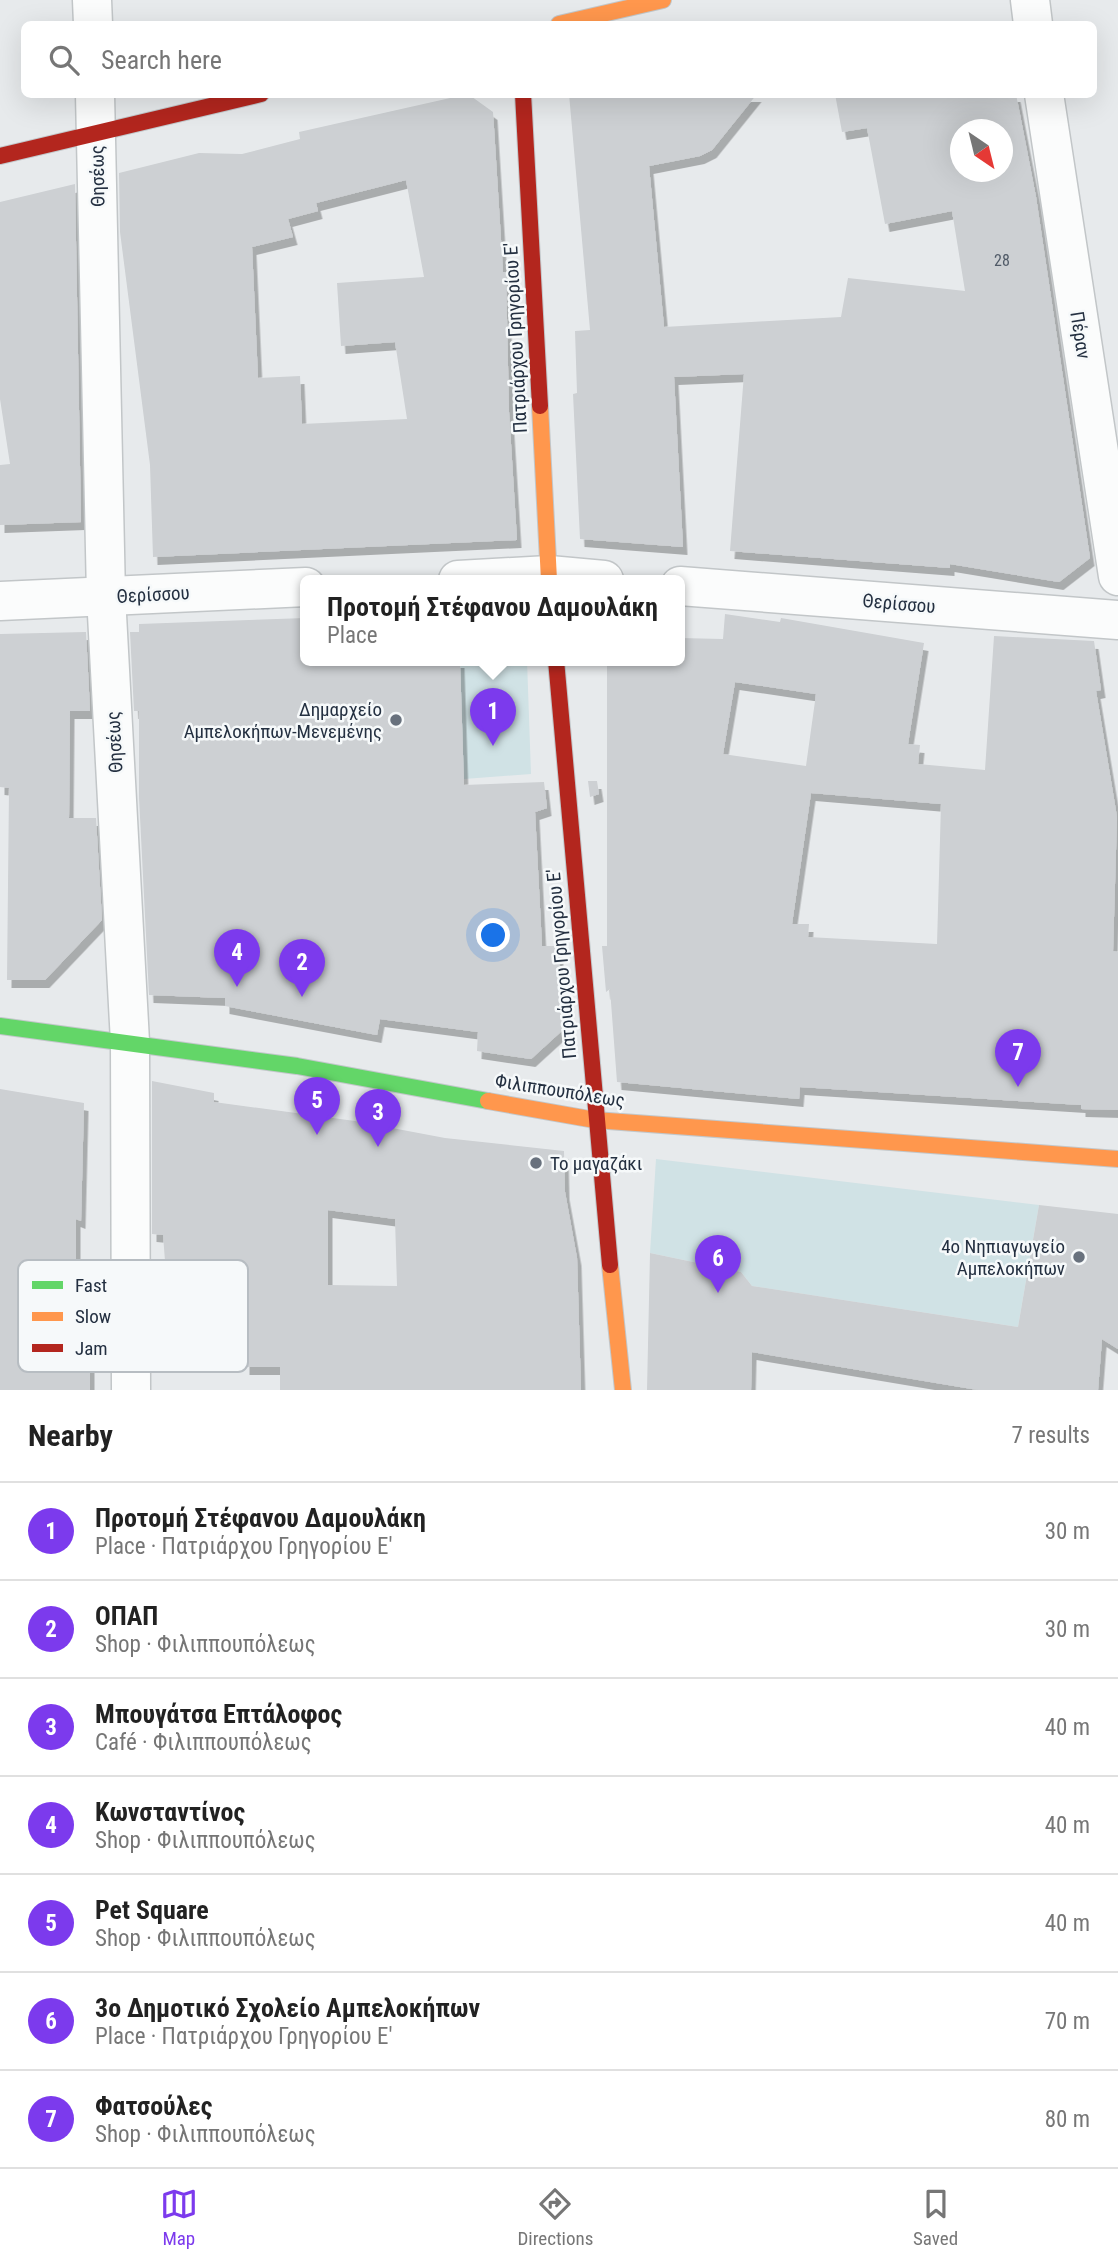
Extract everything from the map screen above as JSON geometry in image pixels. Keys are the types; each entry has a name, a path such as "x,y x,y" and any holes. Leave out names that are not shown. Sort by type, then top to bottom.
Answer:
{"main road":[{"path":"567,21 612,5 663,0"},
{"path":"0,156 244,98"},
{"name":"Πατριάρχου Γρηγορίου Ε'","path":"523,98 549,575"},
{"name":"Πατριάρχου Γρηγορίου Ε'","path":"557,666 595,1120 623,1390"},
{"name":"Φιλιππουπόλεως","path":"0,1027 297,1066 595,1120 1118,1159"}],"street":[{"path":"92,0 93,21"},
{"path":"1030,0 1033,21"},
{"name":"Θησέως","path":"95,98 106,597 130,1042 131,1260"},
{"name":"Πέραν","path":"1045,98 1118,576"},
{"name":"Θερίσσου","path":"685,586 1118,620"},
{"name":"Θερίσσου","path":"0,601 300,587"},
{"name":"Θησέως","path":"131,1372 131,1390"}],"shaded area":[{"path":"460,666 527,666 531,774 464,779"},
{"path":"656,1159 1039,1205 1018,1327 752,1286 741,1272 650,1253"}],"building":[{"path":"450,98 474,98 493,112 503,272 506,272 509,412 517,540 153,557 150,465 120,232 119,173 199,153 242,154 300,139 299,132","holes":["406,180 424,277 337,283 341,346 395,342 407,419 302,424 300,376 258,378 252,247 293,237 288,219 318,211 316,203"]},
{"path":"569,98 754,98 712,150 700,156 649,166 664,327 841,317 848,278 965,291 952,211 885,224 867,128 842,132 836,98 1017,98 1036,197 1090,558 1059,582 950,564 950,568 730,551 744,374 674,377 683,547 580,539 573,394 577,393 575,331 590,330"},
{"path":"75,184 81,522 0,525 0,465 10,464 0,399 0,202"},
{"path":"725,614 780,622 781,618 924,643 908,744 920,745 918,764 985,770 994,636 1094,641 1101,690 1096,691 1117,817 1113,951 1118,952 1118,1110 1081,1109 1081,1105 800,1087 799,1099 617,1082 610,989 606,992 602,946 607,946 607,666 685,666 685,638 723,639","holes":["735,682 816,694 806,766 723,754","811,793 941,804 937,944 808,937 809,924 792,924"]},
{"path":"300,618 300,666 460,666 464,785 544,782 547,808 535,812 542,946 558,946 565,1028 531,1059 477,1051 478,1032 380,1019 377,1035 225,1006 225,998 149,995 139,797 139,711 134,711 130,632 139,632 139,624"},
{"path":"86,632 90,711 70,711 69,818 96,818 102,920 45,980 7,980 9,788 0,787 0,634"},
{"path":"588,781 597,781 599,794 590,797"},
{"path":"152,1081 214,1093 214,1102 355,1121 445,1138 564,1151 565,1192 577,1258 581,1390 280,1390 280,1367 248,1367 248,1260 165,1260 163,1235 152,1234","holes":["328,1210 395,1219 397,1286 328,1285"]},
{"path":"0,1089 84,1103 81,1221 76,1219 76,1260 18,1260 18,1372 90,1372 90,1390 0,1390"},
{"path":"1039,1205 1118,1214 1118,1349 1102,1339 1098,1390 978,1390 752,1352 751,1390 647,1390 650,1253 741,1272 752,1286 1018,1327"}],"traffic: fast":[{"path":"0,1026 297,1066 488,1101"}],"traffic: slow":[{"path":"572,21 663,0"},
{"path":"540,406 549,575"},
{"path":"488,1101 595,1120 1118,1159"},
{"path":"610,1265 623,1390"}],"traffic: jam":[{"path":"0,156 244,98"},
{"path":"523,98 540,406"},
{"path":"557,666 610,1265"}],"place":[{"name":"Δημαρχείο Αμπελοκήπων-Μενεμένης","path":"396,720"},
{"name":"Προτομή Στέφανου Δαμουλάκη","path":"493,746"},
{"name":"Κωνσταντίνος","path":"237,987"},
{"name":"ΟΠΑΠ","path":"302,997"},
{"name":"Φατσούλες","path":"1018,1087"},
{"name":"Pet Square","path":"317,1135"},
{"name":"Μπουγάτσα Επτάλοφος","path":"378,1147"},
{"name":"Το μαγαζάκι","path":"536,1163"},
{"name":"4ο Νηπιαγωγείο Αμπελοκήπων","path":"1079,1257"},
{"name":"3ο Δημοτικό Σχολείο Αμπελοκήπων","path":"718,1293"}]}
